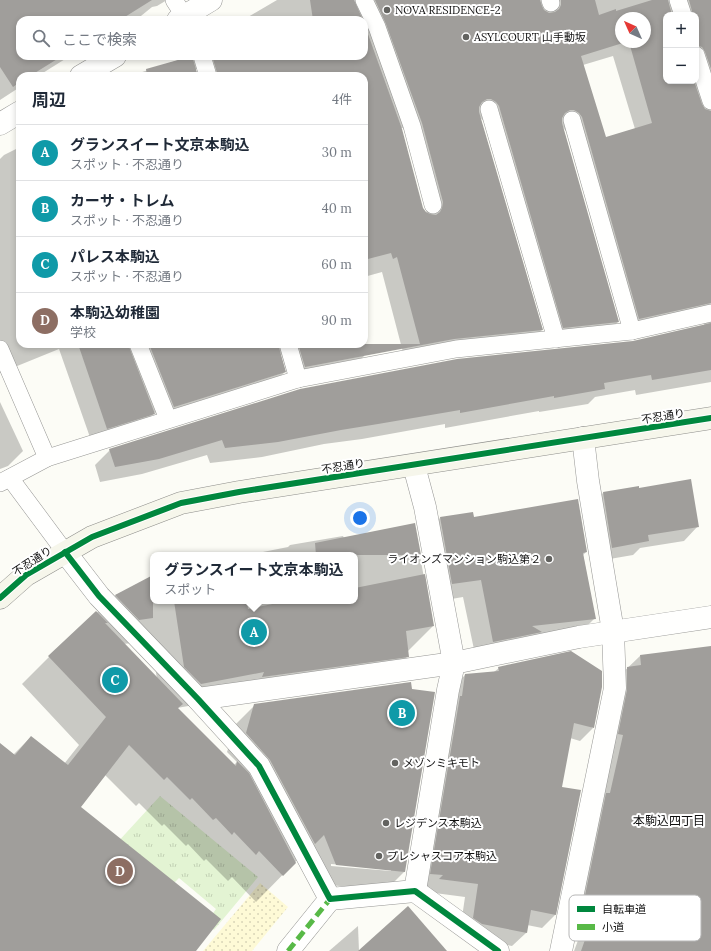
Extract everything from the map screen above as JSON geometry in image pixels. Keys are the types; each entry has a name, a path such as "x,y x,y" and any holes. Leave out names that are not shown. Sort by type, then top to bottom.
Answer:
{"main road":[{"name":"不忍通り","path":"0,598 26,575 92,537 181,503 239,492 414,466 711,418"}],"street":[{"path":"181,14 211,0"},
{"path":"88,72 108,60"},
{"path":"0,124 16,114"},
{"path":"572,895 615,688 613,631 588,481 583,438"},
{"path":"414,466 425,507 454,663 448,690 415,890"},
{"path":"65,552 99,596 198,699 259,766 330,899"},
{"path":"198,699 454,663 579,637 711,617"},
{"path":"288,951 330,899 415,890 498,951"},
{"path":"561,951 569,912"}],"lane":[{"path":"364,0 377,27 412,126 432,205"},
{"path":"678,0 682,12"},
{"path":"203,60 207,72"},
{"path":"699,64 711,101"},
{"path":"489,109 556,339"},
{"path":"572,120 632,331"},
{"path":"65,552 5,480 47,458 298,379 456,349 632,331 711,313"},
{"path":"140,348 168,419"},
{"path":"289,348 298,379"},
{"path":"0,349 47,458"}],"green space":[{"path":"160,796 258,877 214,930 206,923 216,909 179,878 168,889 115,845"}],"sand":[{"path":"260,883 288,907 252,951 203,951"}],"building":[{"path":"0,0 152,0 126,16 16,16 16,60 56,60 36,72 16,72 16,85 13,87 0,67"},
{"path":"310,0 354,0 361,16 312,16"},
{"path":"375,0 540,0 544,10 549,13 555,12 559,9 561,0 595,0 599,15 652,0 668,0 671,12 663,12 663,84 695,84 702,104 705,109 711,111 711,303 639,319 582,117 574,110 570,110 565,113 562,118 562,123 619,322 563,328 499,106 491,99 487,99 482,102 479,107 479,112 543,330 454,339 305,367 299,348 368,348 368,344 420,344 397,257 393,259 391,253 368,259 368,72 217,72 213,60 368,60 368,34 402,129 423,208 426,212 436,215 440,212 443,202 422,123 386,24","holes":["615,12 651,12 651,48 631,48 652,123 606,137 581,56 615,45"]},
{"path":"689,0 711,0 711,69 705,52 702,47 699,46 699,12 692,12"},
{"path":"178,60 193,60 197,72 146,72 146,69"},
{"path":"711,323 711,370 652,380 651,375 604,383 605,389 554,398 554,396 460,413 460,410 278,442 225,448 222,440 159,459 115,467 109,449 300,389 457,359 633,341"},
{"path":"79,348 130,348 155,414 107,429"},
{"path":"151,348 279,348 286,372 174,407"},
{"path":"691,479 699,527 648,535 649,541 612,548 603,492 639,486 639,488"},
{"name":"ライオンズマンション駒込第２","path":"578,499 587,552 583,553 596,619 532,626 542,632 493,642 481,580 452,584 440,517 473,512 474,517"},
{"path":"415,523 421,555 358,555 358,552 316,552 315,543"},
{"path":"425,574 434,626 406,631 409,657 262,677 264,672 201,684 184,667 174,604 247,604 248,609 272,604 358,604 358,587"},
{"path":"150,577 150,604 153,604 153,618 139,620 115,595"},
{"path":"96,611 108,623 105,623 183,704 178,708 236,766 237,761 249,773 296,863 283,876 259,851 256,855 234,832 232,835 216,818 213,820 192,798 190,800 167,777 164,780 129,745 81,807 221,919 196,951 0,951 0,743 15,755 31,736 68,765 106,717 48,656"},
{"path":"711,646 711,951 581,951 585,941 701,941 701,895 585,895 606,793 610,793 623,735 618,734 627,690 627,667 641,665 640,655"},
{"path":"571,651 602,671 602,687 594,728 574,723 562,787 581,790 556,915 531,910 527,933 482,924 473,918 478,884 439,879 443,875 430,874 465,674 499,671 498,667"},
{"path":"411,682 412,689 435,692 405,872 336,865 324,835 315,844 270,760 246,733 254,704"},
{"path":"408,906 447,951 358,951"}],"marked path":[{"path":"288,951 330,899"}],"cycle path":[{"path":"0,598 26,575 92,537 181,503 239,492 711,418"},
{"path":"65,552 99,596 198,699 259,766 330,899 415,891 498,951"}],"place":[{"name":"NOVA RESIDENCE-2","path":"387,10"},
{"name":"ASYLCOURT 山手動坂","path":"466,37"},
{"name":"ライオンズマンション駒込第２","path":"549,559"},
{"name":"グランスイート文京本駒込","path":"254,632"},
{"name":"パレス本駒込","path":"115,680"},
{"name":"カーサ・トレム","path":"402,713"},
{"name":"メゾンミキモト","path":"395,763"},
{"name":"レジデンス本駒込","path":"386,823"},
{"name":"プレシャスコア本駒込","path":"379,856"},
{"name":"本駒込幼稚園","path":"120,871"}],"district":[{"name":"本駒込四丁目","path":"669,821"}]}
